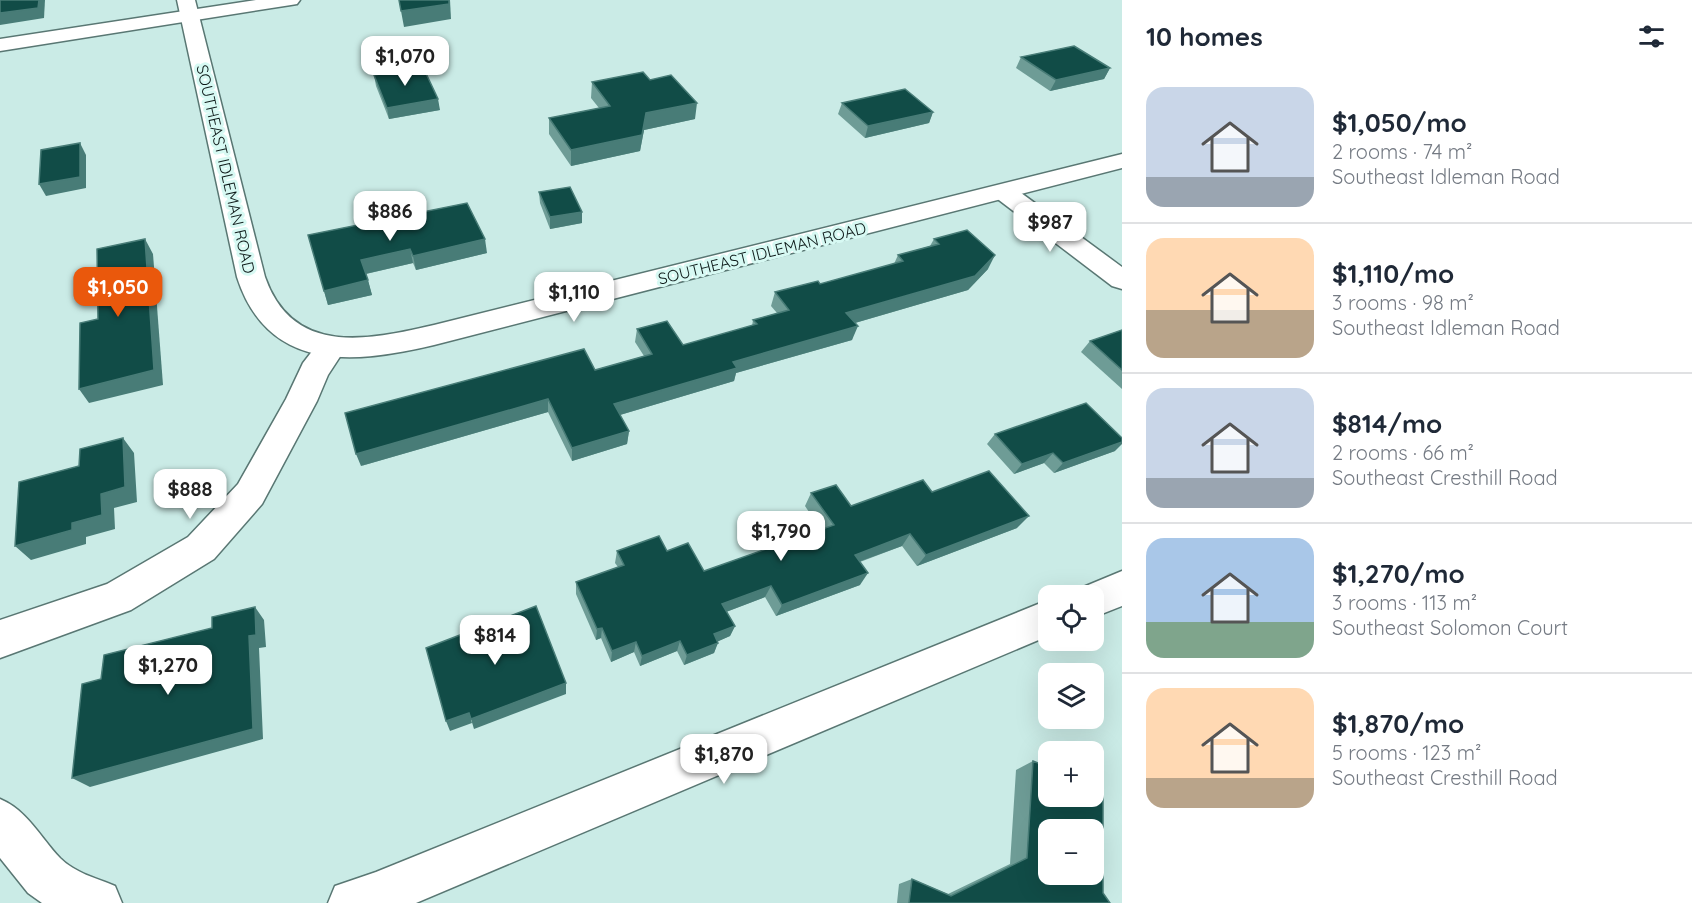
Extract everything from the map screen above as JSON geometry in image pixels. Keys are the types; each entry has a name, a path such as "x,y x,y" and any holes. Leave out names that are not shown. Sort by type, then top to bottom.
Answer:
{"main road":[{"path":"0,45 188,8 291,0"},
{"name":"SOUTHEAST IDLEMAN ROAD","path":"188,8 251,278 262,302 275,319 308,342 330,349 384,345 450,331 1122,161"},
{"path":"1004,192 1122,280"},
{"path":"0,639 118,598 201,549 250,494 314,371 330,349"},
{"path":"1104,596 1122,588"},
{"path":"369,901 1038,622"},
{"path":"0,822 45,876 65,891 98,903"}],"building":[{"path":"0,0 39,0 38,8 0,13"},
{"path":"399,0 449,0 449,4 401,11"},
{"path":"1074,46 1110,68 1056,80 1021,57"},
{"path":"423,67 438,99 387,108 374,75"},
{"path":"643,72 650,80 671,75 697,103 646,113 642,135 571,150 549,118 610,106 592,82"},
{"path":"905,89 933,112 868,126 842,103"},
{"path":"80,143 80,177 39,184 41,150"},
{"path":"570,187 582,212 550,217 539,192"},
{"path":"467,203 485,239 413,256 410,249 361,260 368,280 324,291 308,235"},
{"path":"967,230 995,255 975,276 846,313 858,326 733,362 737,368 614,404 629,431 572,448 548,399 356,454 345,413 584,349 595,370 652,354 637,329 667,321 683,345 757,324 753,320 789,310 775,292 818,281 820,284 903,261 898,255 939,244 934,239"},
{"path":"145,239 154,370 79,389 80,323 98,319 97,249"},
{"path":"1122,330 1122,370 1090,341"},
{"path":"1086,403 1122,438 1122,442 1063,463 1053,453 1022,464 995,434"},
{"path":"123,438 125,487 101,494 102,515 72,523 72,530 15,546 19,482 79,466 80,449"},
{"path":"989,471 1029,516 926,555 910,534 855,555 868,573 782,605 771,586 722,604 735,626 714,634 718,643 687,655 680,641 642,656 636,642 612,651 602,628 597,629 576,582 624,565 617,551 659,536 667,551 688,543 704,571 834,525 811,493 836,485 851,506 923,480 932,492"},
{"path":"536,606 566,683 471,719 469,713 446,721 426,648"},
{"path":"255,607 256,635 249,636 253,729 72,778 82,684 101,679 104,655 212,628 212,617"},
{"path":"1033,761 1038,763 1038,807 1103,807 1103,819 1038,819 1038,885 1103,885 1103,893 1110,903 909,903 912,879 951,896 1027,858"}]}
